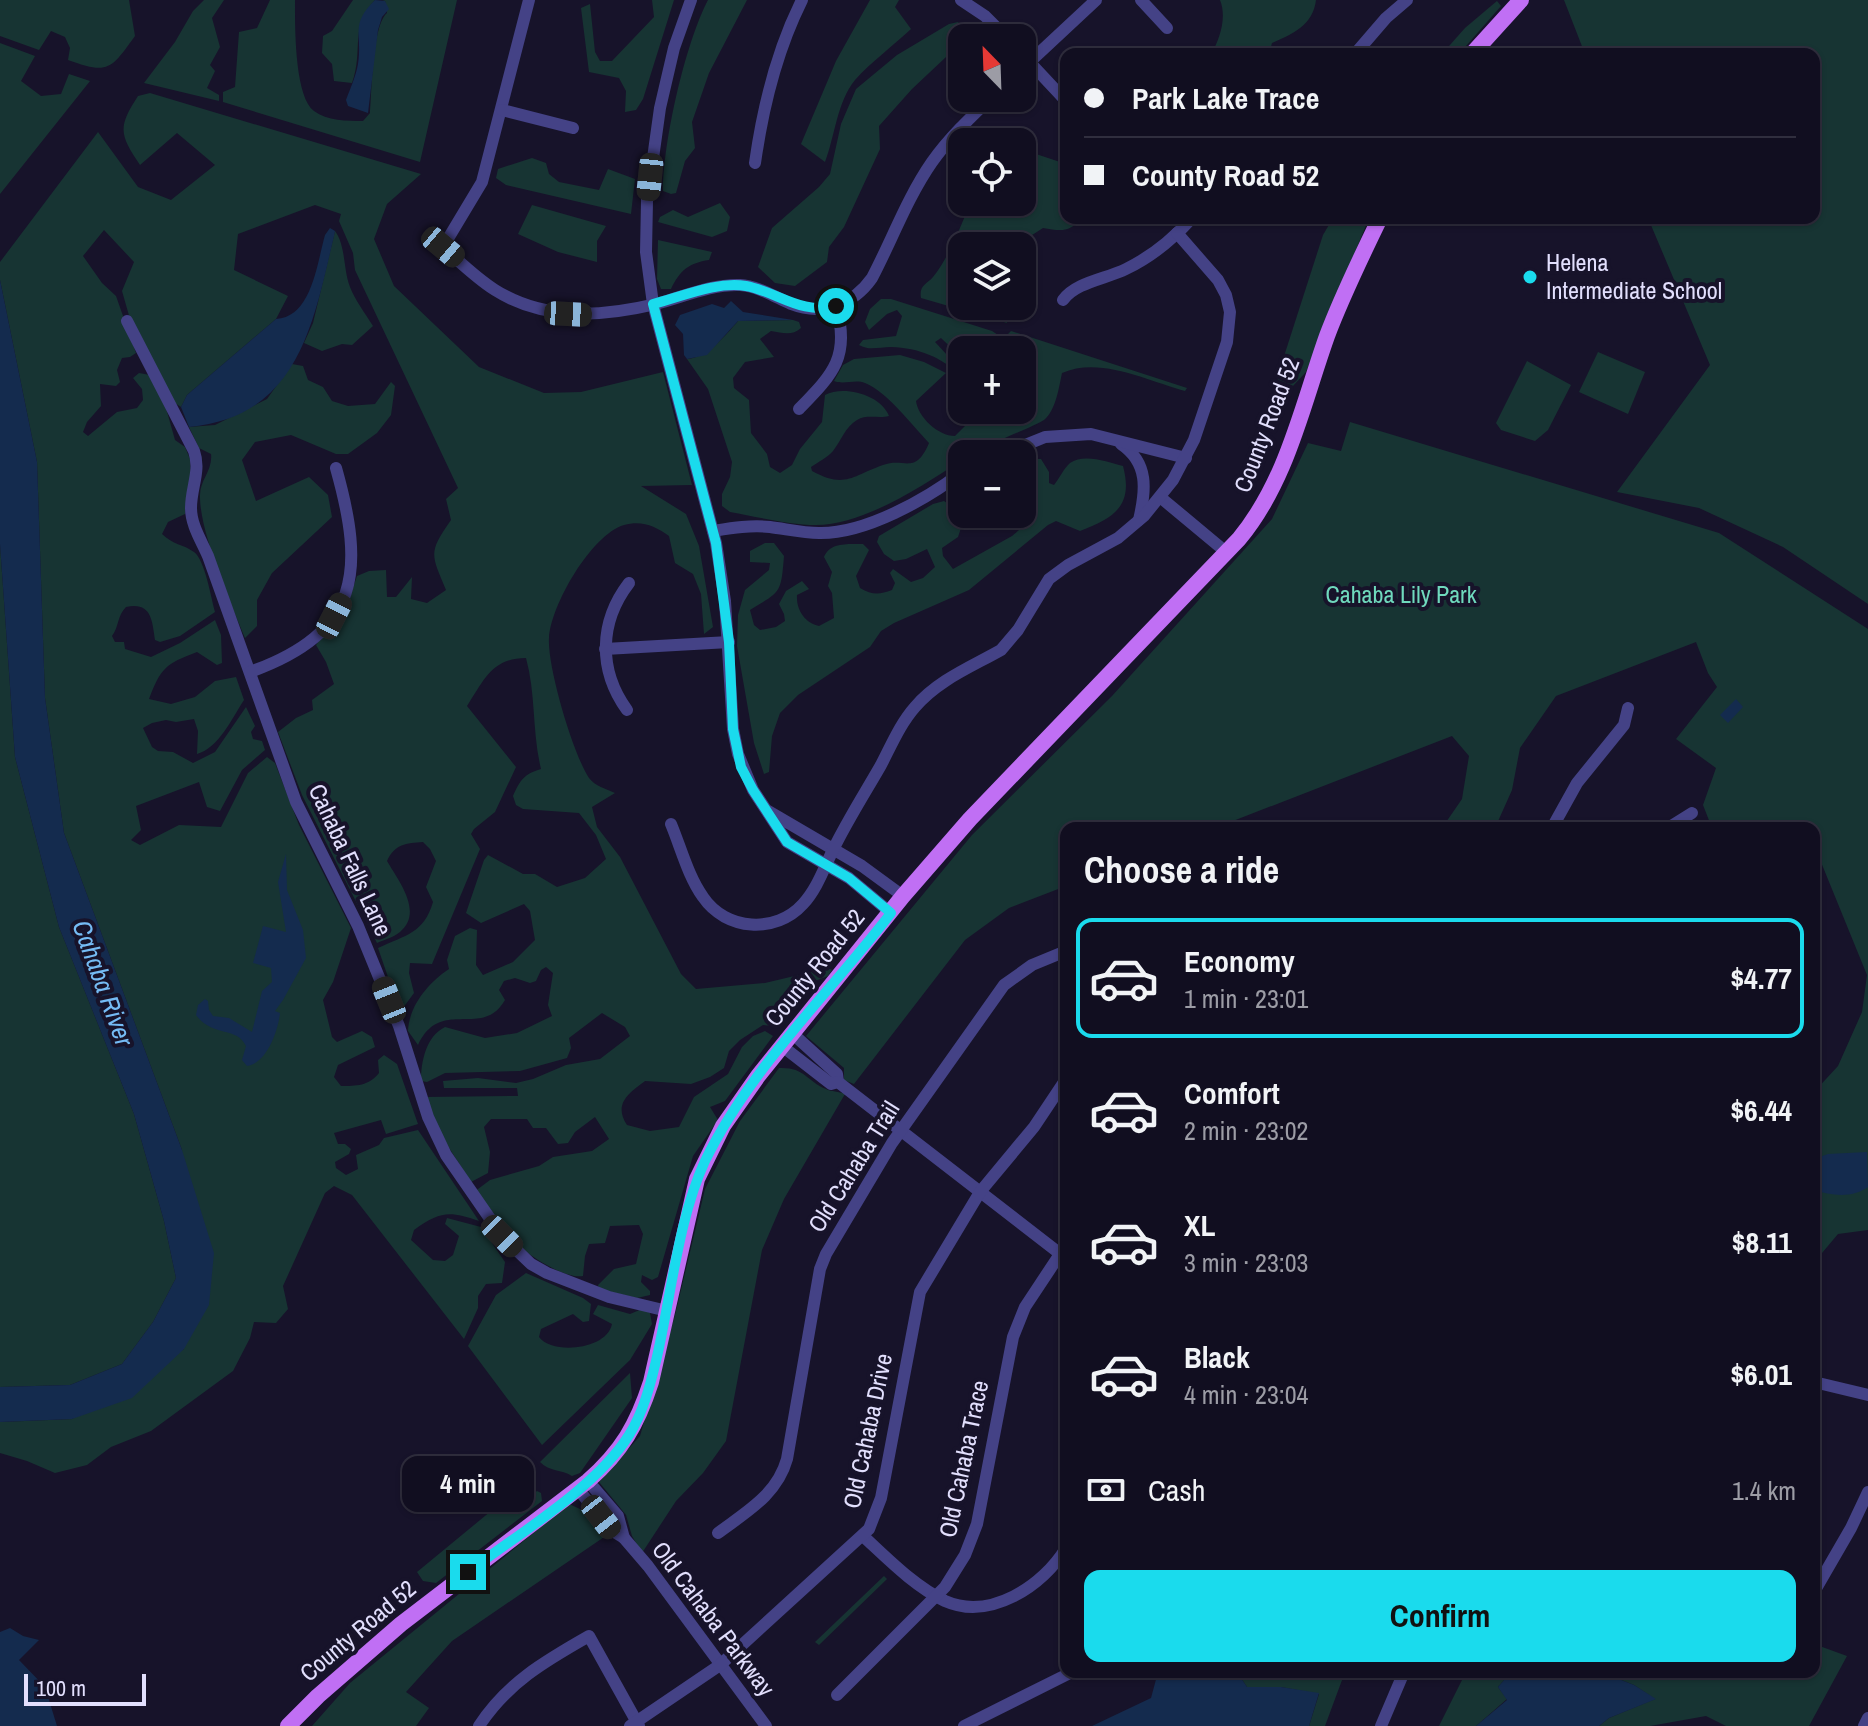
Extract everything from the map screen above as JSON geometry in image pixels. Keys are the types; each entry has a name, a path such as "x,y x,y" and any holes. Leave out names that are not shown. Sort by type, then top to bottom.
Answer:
{"main road":[{"path":"1477,48 1521,0"},
{"name":"County Road 52","path":"288,1726 401,1624 583,1485 613,1457 634,1427 651,1382 691,1200 723,1126 903,896 970,819 1257,516 1283,465 1328,333 1377,224"}],"street":[{"path":"529,0 482,182 443,247 495,289 530,306 585,315 742,285 801,307 818,309 850,300 868,285 928,169 954,134 977,112"},
{"path":"691,0 665,81 650,177 646,252 653,304 713,531 729,642 733,729 738,754 747,779 787,842 849,878 891,913"},
{"path":"755,163 763,109 774,68 802,0"},
{"path":"961,0 993,24"},
{"path":"1036,52 1096,0"},
{"path":"1141,0 1167,28"},
{"path":"1360,48 1386,18 1407,0"},
{"path":"1036,72 1060,95"},
{"path":"502,110 573,128"},
{"path":"1063,300 1074,289 1138,263 1186,224"},
{"path":"671,824 705,900 724,917 740,923 765,924 789,916 807,899 915,707 936,687 1001,650 1010,642 1042,589 1058,572 1118,538 1139,521 1160,497 1186,458 1227,342 1230,320 1229,304 1218,280 1177,233"},
{"path":"799,409 828,378 838,361 842,334 836,306"},
{"name":"Cahaba Falls Lane","path":"127,321 194,451 198,473 193,490 193,520 296,802 358,926 399,1026 428,1117 446,1155 502,1236 531,1264 609,1297 663,1310 667,1308"},
{"path":"1036,442 1059,434 1091,434 1186,458"},
{"path":"1112,438 1130,451 1143,472 1144,499 1139,521"},
{"path":"250,672 278,662 303,648 324,629 342,600 349,579 353,548 348,512 336,468"},
{"path":"713,531 754,526 818,533 843,530 896,511 948,481"},
{"path":"1160,497 1226,552"},
{"path":"627,710 612,686 605,649 610,617 629,583"},
{"path":"605,649 729,642"},
{"path":"1555,822 1577,783 1624,725 1628,708"},
{"path":"766,809 903,896"},
{"path":"1678,822 1692,813"},
{"name":"Old Cahaba Trail","path":"718,1533 763,1498 781,1478 787,1459 820,1269 835,1236 900,1131 1004,985 1032,965 1060,953"},
{"path":"788,1040 831,1084 838,1082 980,1192 1060,1249"},
{"name":"Old Cahaba Drive","path":"635,1725 720,1665 863,1536 875,1517 881,1498 920,1292 980,1192 1034,1127 1060,1088"},
{"name":"Old Cahaba Trace","path":"837,1695 936,1596 959,1564 977,1524 1006,1363 1017,1325 1060,1258"},
{"path":"1820,1383 1868,1395"},
{"name":"Old Cahaba Parkway","path":"583,1485 611,1530 624,1538 648,1566 766,1726"},
{"path":"1820,1582 1868,1492"},
{"path":"863,1536 936,1596 952,1603 974,1606 1011,1598 1048,1572 1060,1556"},
{"path":"479,1726 500,1697 536,1666 589,1636 635,1725"},
{"path":"964,1726 1060,1678"},
{"path":"1381,1726 1401,1678"},
{"path":"1864,1726 1868,1718"}],"green space":[{"path":"0,0 129,0 135,36 108,66 82,65 68,60 70,48 65,37 51,31 39,50 0,36"},
{"path":"204,0 224,0 212,18 220,47 210,65 215,71 207,88 219,95 219,101 144,83 175,42 193,11"},
{"path":"270,0 295,0 297,58 307,103 325,117 363,121 370,113 378,31 387,13 385,1 382,0 457,0 420,162 223,102 223,92 235,87 239,32 257,28"},
{"path":"353,0 375,0 359,29 352,83 334,81 332,64 322,53 323,36 332,31"},
{"path":"652,0 674,0 643,99 636,110 625,112 626,91 619,78 589,72 581,8 590,4 595,52 600,61 612,61 654,17"},
{"path":"708,0 747,0 709,73 692,122 695,148 685,161 676,193 671,194 663,191 671,121 691,42"},
{"path":"870,0 899,0 895,7 911,29 868,67 849,89 825,162 801,144 836,61"},
{"path":"1220,0 1316,0 1306,22 1272,43 1271,48 1214,48 1222,28"},
{"path":"1564,0 1868,0 1868,604 1783,547 1699,508 1617,492 1710,365 1651,224 1820,224 1820,48 1583,48"},
{"path":"1497,1 1501,6 1464,48 1447,48"},
{"path":"948,25 948,55 879,126 880,149 844,227 829,247 827,262 795,286 775,283 758,267 772,228 830,174 841,124 856,89 897,55"},
{"path":"0,43 35,56 21,81 41,96 61,94 69,74 90,81 0,194"},
{"path":"150,93 421,174 387,204 374,239 394,286 479,367 544,393 581,392 663,372 692,485 641,486 686,514 699,546 713,627 704,634 701,594 693,574 675,563 669,536 642,524 624,525 611,531 586,556 575,573 551,624 549,651 562,710 589,778 615,793 592,807 597,827 620,857 681,974 696,989 765,983 828,968 832,970 828,976 815,981 781,1027 763,1025 740,1040 729,1051 724,1068 710,1077 691,1084 645,1081 633,1090 622,1105 627,1125 650,1131 679,1127 694,1097 728,1074 742,1047 753,1036 765,1031 773,1036 725,1101 710,1107 718,1120 693,1156 658,1277 652,1280 642,1275 641,1282 650,1295 637,1298 599,1289 598,1285 614,1269 636,1264 643,1234 639,1225 610,1226 605,1243 589,1244 583,1276 553,1268 505,1234 474,1192 490,1180 539,1166 553,1157 592,1151 609,1139 595,1117 575,1132 568,1143 558,1144 546,1128 533,1128 527,1119 491,1119 484,1127 490,1152 488,1173 471,1182 442,1137 425,1097 518,1096 517,1088 444,1088 443,1081 478,1078 516,1083 533,1079 566,1065 600,1059 630,1036 625,1027 602,1013 569,1038 571,1048 567,1058 520,1071 445,1073 427,1082 421,1081 429,1043 445,1027 485,1038 517,1033 552,1016 548,1005 553,973 546,967 536,981 530,983 515,978 504,981 499,990 505,1000 496,1011 485,1017 438,1023 427,1031 418,1045 408,1031 412,1013 421,996 449,969 447,960 455,936 470,928 477,930 476,965 483,975 513,962 535,940 530,911 524,904 481,923 466,913 488,855 523,874 535,874 557,887 585,878 606,859 596,835 579,813 523,809 516,805 513,796 520,782 541,769 526,658 497,666 484,679 467,706 516,767 495,812 471,834 480,849 432,964 410,963 414,993 400,1012 378,948 413,932 425,920 433,902 426,887 436,861 423,842 402,846 390,855 387,861 407,896 410,915 400,932 377,943 302,795 278,732 313,710 312,700 334,684 316,645 349,600 357,576 369,571 386,570 387,597 396,597 412,577 411,599 427,603 446,590 434,554 438,540 451,520 446,499 458,488 355,270 353,253 339,221 341,214 315,205 238,234 234,270 288,296 276,319 187,395 181,407 175,403 130,319 122,291 134,262 104,230 83,256 102,283 116,296 136,353 122,358 117,370 120,382 116,386 100,384 101,406 87,422 83,432 88,436 117,412 137,408 143,400 142,389 133,378 139,373 150,375 166,408 175,440 185,447 190,459 191,477 185,514 168,522 162,534 198,556 215,612 180,636 160,642 155,640 149,614 141,607 126,607 112,636 115,642 124,642 125,649 151,657 215,620 221,635 222,663 217,665 197,652 178,660 161,674 149,699 171,704 195,697 215,681 236,677 244,700 230,723 212,746 197,754 198,731 194,719 166,720 143,728 152,747 158,751 173,752 193,763 215,752 246,707 255,726 251,732 253,739 262,741 265,750 242,770 220,811 207,807 199,782 136,806 141,830 131,840 140,845 179,825 221,827 248,773 267,757 275,763 299,825 351,928 333,982 323,1000 332,1037 337,1042 362,1031 372,1037 375,1047 338,1065 334,1077 341,1086 367,1083 379,1073 378,1060 384,1055 397,1064 418,1124 386,1134 381,1120 334,1133 338,1144 345,1144 351,1149 349,1154 335,1162 336,1168 346,1175 358,1169 356,1155 379,1145 384,1138 418,1130 479,1221 452,1214 439,1216 414,1230 411,1240 433,1260 445,1261 453,1255 459,1236 445,1224 447,1218 481,1227 505,1262 502,1283 486,1284 478,1296 478,1308 464,1339 352,1195 334,1186 325,1193 283,1286 288,1309 276,1323 254,1322 250,1338 233,1371 151,1431 111,1447 87,1465 55,1473 0,1453 0,1422 72,1419 184,1349 182,1150 64,833 45,698 37,462 0,280 0,262 98,132 138,187 171,200 215,165 177,133 140,165 128,146 124,124 138,96"},
{"path":"1036,154 1060,162 1060,224 1076,224 1069,229 1043,228 1036,232 958,232 965,216 1036,216"},
{"path":"532,158 546,163 549,174 559,182 599,190 608,169 635,179 631,214 506,185 496,178 498,169"},
{"path":"720,203 730,217 727,231 712,237 658,222 660,217 673,210 688,217"},
{"path":"532,205 606,226 597,241 597,262 558,252 518,234"},
{"path":"1329,224 1367,224 1306,372 1291,388 1283,386 1277,378 1323,235"},
{"path":"335,231 341,244 350,287 373,326 352,345 342,344 322,351 304,343 313,323"},
{"path":"658,240 712,252 709,260 686,268 671,289 661,289 657,279"},
{"path":"948,254 948,306 921,298 922,288"},
{"path":"881,299 891,299 998,335 948,336 948,345 941,338 935,342 948,356 948,366 920,352 859,345 863,340 896,336 902,316 897,310 887,314 869,330 865,322 870,309"},
{"path":"793,320 799,322 801,328 787,333 771,331 760,339 774,357 745,362 733,378 734,388 749,400 751,433 767,454 770,467 780,473 792,465 800,449 822,422 825,395 833,392 851,392 870,397 889,416 857,420 846,430 833,451 811,467 812,471 833,479 848,479 883,465 914,462 924,453 929,443 881,393 861,382 834,381 843,365 854,359 900,355 946,373 916,401 921,413 942,433 955,436 967,424 1035,424 1000,440 948,440 948,469 893,502 854,518 816,525 730,512 722,506 722,494 730,477 732,462 708,389 687,359 709,350 738,321"},
{"path":"1011,331 1026,336 1006,336"},
{"path":"1036,339 1187,388 1185,391 1108,369 1077,368 1062,373 1054,404 1044,420 1036,424"},
{"path":"1598,352 1645,372 1628,414 1579,392"},
{"path":"1527,361 1571,385 1548,430 1535,441 1501,430 1496,423"},
{"path":"292,364 303,366 308,380 323,387 332,401 348,406 375,404 391,382 395,386 391,415 377,433 348,454 336,454 291,435 255,442 242,460 256,501 309,477 328,495 332,517 272,573 257,600 257,626 245,638 217,567 201,510 200,495 211,454 199,448 189,427 215,425 267,399"},
{"name":"Cahaba Lily Park","path":"1350,422 1719,533 1868,629 1868,1230 1838,1234 1820,1252 1820,1086 1838,1066 1862,1012 1867,975 1820,860 1820,822 1710,822 1703,805 1716,768 1676,739 1717,687 1696,642 1556,696 1520,748 1512,790 1498,822 1446,822 1462,799 1469,756 1452,736 1230,822 1060,822 1060,888 1009,908 965,940 854,1084 844,1080 844,1068 806,1036 972,835 1112,696 1272,519 1308,443 1341,451"},
{"path":"1036,459 1041,459 1049,472 1049,483 1054,485 1068,465 1076,460 1096,459 1123,466 1126,492 1111,516 1080,531 1056,521 1048,525 969,590 894,623 881,631 870,647 798,695 780,713 772,736 769,772 764,774 754,743 737,646 738,615 745,590 769,570 770,563 750,562 750,551 765,543 774,543 784,556 778,590 750,610 754,625 760,630 776,627 785,621 779,604 786,591 802,581 809,589 797,595 797,601 806,619 819,626 834,618 832,593 828,586 832,572 824,557 835,546 863,544 869,550 856,576 860,588 872,593 892,590 895,583 890,573 893,569 911,582 923,578 935,567 927,549 894,561 884,554 877,542 879,536 933,504 944,501 948,504 948,528 961,528 958,537 942,548 943,556 953,569 1021,528 1036,528"},
{"path":"0,544 15,757 59,927 134,1114 164,1221 176,1278 153,1322 122,1364 70,1385 0,1387"},
{"path":"779,1068 800,1072 826,1089 845,1094 784,1199 762,1250 726,1441 703,1473 676,1501 642,1553 632,1536 626,1515 599,1482 640,1436 675,1315 705,1189 740,1121"},
{"path":"526,1273 591,1304 589,1321 583,1322 573,1314 541,1329 539,1337 546,1343 566,1348 600,1340 612,1324 593,1314 598,1305 630,1314 642,1309 650,1313 652,1324 630,1360 542,1445 468,1346 496,1295"},
{"path":"630,1373 632,1398 580,1473 572,1476 540,1462"},
{"path":"537,1491 541,1493 542,1501 436,1583 423,1581 417,1572 491,1511 525,1500"},
{"path":"569,1504 589,1513 610,1533 452,1641 406,1692 429,1708 416,1726 312,1726 350,1683"},
{"path":"884,1576 887,1579 819,1645 815,1642"},
{"path":"1820,1646 1847,1656 1809,1726 1726,1726 1706,1716 1650,1726 1599,1726 1609,1718 1655,1699 1616,1678 1820,1678"},
{"path":"1241,1678 1343,1678 1325,1726 1309,1726 1319,1694 1281,1687 1247,1687"},
{"path":"1463,1678 1506,1678 1498,1687 1507,1699 1476,1726 1439,1726"}],"water":[{"path":"375,0 385,1 389,9 382,17 378,30 368,113 348,106 346,100 358,64 362,16"},
{"path":"330,228 335,231 334,236 308,333 277,386 255,405 226,420 189,427 181,407 187,395 276,319 298,309 311,287 325,235"},
{"name":"Cahaba River","path":"0,280 37,462 45,698 64,833 182,1150 214,1253 209,1305 184,1349 132,1398 72,1419 0,1422 0,1387 70,1385 122,1364 153,1322 176,1278 164,1221 134,1114 59,927 15,757 0,544"},
{"path":"731,301 743,312 793,320 738,321 707,355 687,359 683,334 675,325 680,315 712,304 724,308"},
{"path":"1736,699 1743,707 1728,723 1720,715"},
{"path":"286,854 287,890 303,930 306,958 275,1011 280,1013 277,1028 266,1053 247,1066 242,1060 246,1046 242,1040 210,1027 196,1015 198,1005 205,999 213,1016 229,1018 252,1032 262,991 272,982 271,968 253,963 263,926 286,932 278,882"},
{"path":"1867,1152 1868,1187 1842,1195 1820,1192 1820,1157"},
{"path":"10,1628 23,1636 39,1640 19,1660 45,1687 57,1726 0,1726 0,1632"},
{"path":"1156,1678 1241,1678 1247,1687 1281,1687 1319,1693 1309,1726 1092,1726 1151,1698"},
{"path":"1506,1678 1616,1678 1656,1699 1609,1718 1599,1726 1476,1726 1507,1700 1498,1687"}],"place":[{"name":"Helena Intermediate School","path":"1530,277"}],"route":[{"path":"468,1572 588,1481 628,1437 651,1382 697,1179 723,1126 758,1076 891,913 849,878 787,842 741,767 733,729 729,642 716,543 653,304 714,288 742,285 801,307 818,309 836,306"}]}
